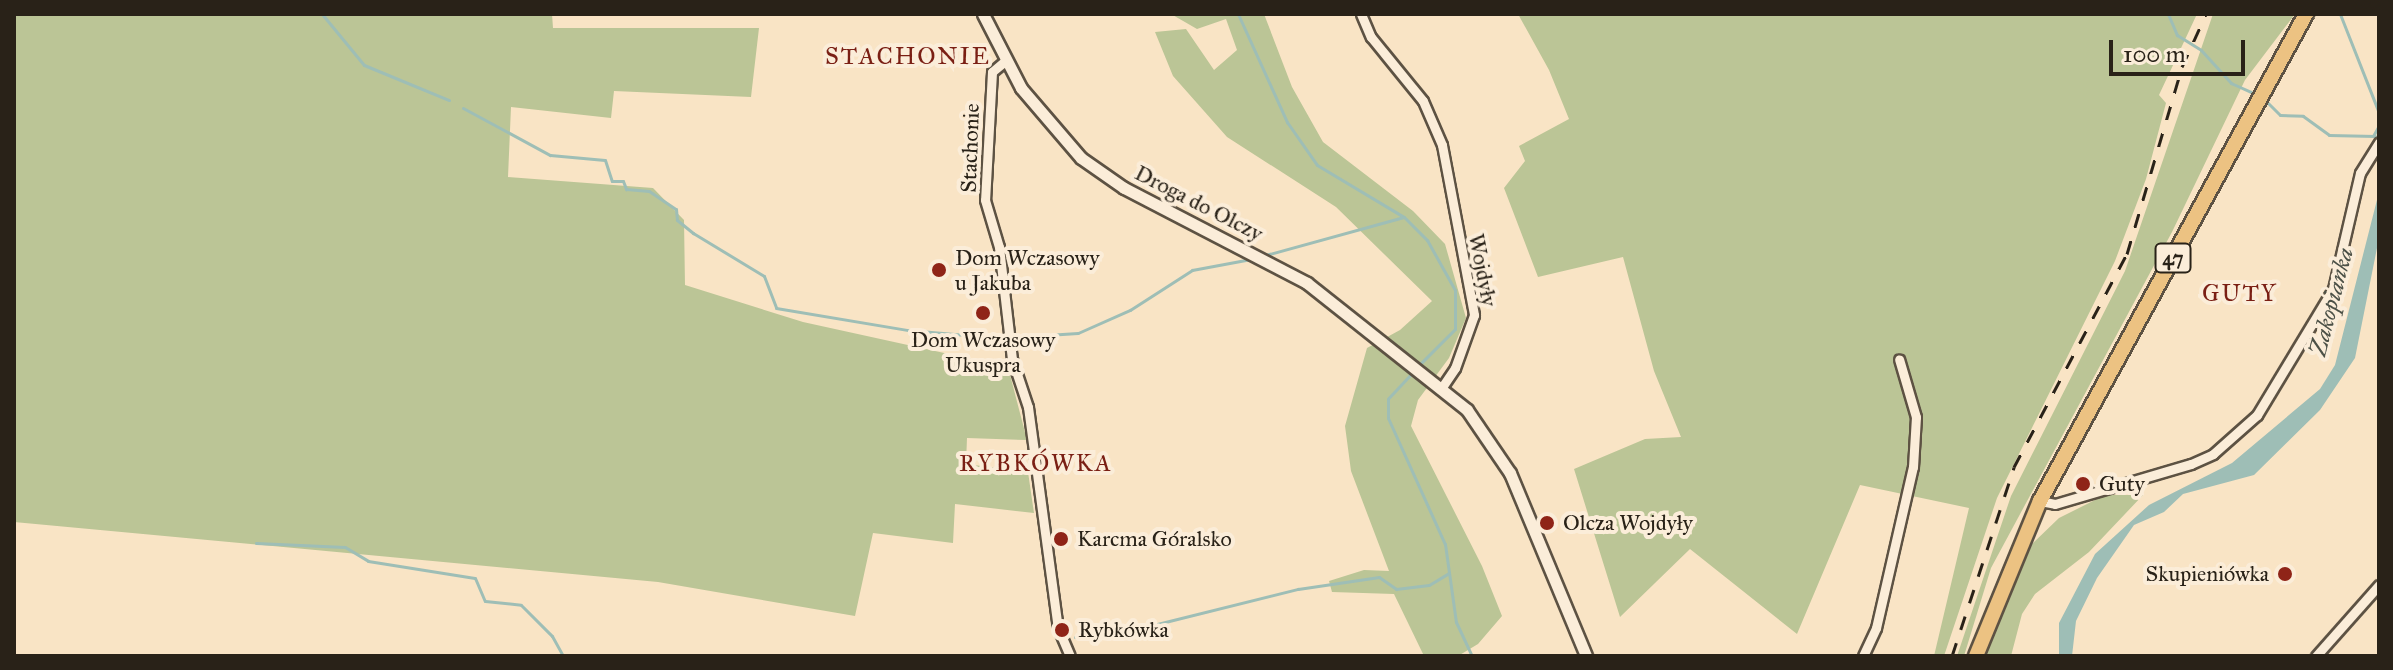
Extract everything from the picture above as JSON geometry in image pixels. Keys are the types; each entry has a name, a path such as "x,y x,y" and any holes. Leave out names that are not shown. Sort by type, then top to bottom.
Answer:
{"main road":[{"name":"47","path":"1976,656 2040,501 2306,14"}],"street":[{"name":"Droga do Olczy","path":"983,14 1005,61 1051,127 1097,171 1299,277 1442,387"},
{"name":"Wojdyły","path":"1361,14 1371,37 1423,101 1442,145 1474,315 1455,368 1442,387"},
{"name":"Stachonie","path":"1005,61 992,72 985,167 988,217 999,247 1012,359 1028,407 1058,628 1070,656"},
{"path":"2040,501 2055,504 2191,464 2213,454 2257,415 2333,289 2360,173 2379,142"},
{"path":"1863,656 1876,628 1913,467 1916,417 1899,359"},
{"path":"1442,387 1478,423 1506,465 1586,656"},
{"path":"2316,656 2379,585"}],"green space":[{"path":"14,14 552,14 553,28 759,28 751,97 614,91 611,118 511,107 508,177 653,188 684,220 685,285 803,322 1008,367 1027,440 967,438 966,464 1028,472 1034,513 955,504 953,543 873,533 855,616 658,582 14,522"},
{"path":"1171,14 1264,14 1292,87 1323,142 1413,211 1445,244 1466,318 1449,358 1418,400 1411,426 1482,566 1502,616 1478,644 1458,656 1424,656 1394,594 1332,592 1329,581 1364,570 1389,571 1351,471 1345,426 1367,348 1400,330 1432,301 1336,207 1227,137 1173,76 1155,32 1186,29 1214,70 1237,50 1226,19 1197,29"},
{"path":"1518,14 2197,14 2159,95 2166,103 2146,179 2115,261 1997,498 1944,656 1934,656 1969,508 1860,485 1797,634 1690,549 1620,617 1574,469 1645,439 1681,437 1654,371 1623,257 1538,277 1504,188 1525,161 1519,146 1569,119 1549,70"},
{"path":"2213,14 2295,14 2245,80 2172,232 1991,568 1964,656 1957,656 2011,496 2125,271"},
{"path":"2105,495 2143,495 2089,552 2035,594 2022,614 2011,656 1985,656 2032,544 2059,518"}],"water":[{"path":"2379,192 2379,238 2355,358 2320,410 2254,475 2183,494 2164,512 2134,525 2097,578 2076,621 2072,656 2059,656 2059,623 2095,554 2149,505 2232,463 2320,389 2335,365"}],"waterway":[{"path":"322,14 364,65 449,100"},
{"path":"1238,14 1287,122 1317,165 1404,217 1427,240 1455,290 1455,329 1417,367"},
{"path":"2168,14 2177,35 2201,50 2231,83 2253,93"},
{"path":"2340,14 2379,113"},
{"path":"2268,103 2280,115 2303,116 2329,135 2375,136"},
{"path":"463,108 550,155 605,160 612,181 623,181 626,189 649,191 676,209 677,220 693,233 764,276 776,308 908,330 1001,338 1078,333 1130,310 1192,270 1251,259"},
{"path":"2373,136 2379,125"},
{"path":"1262,256 1404,217"},
{"path":"1412,373 1388,399 1388,418 1445,544 1456,622 1472,656"},
{"path":"256,543 345,547 368,561 475,578 485,601 521,605 552,636 563,656"},
{"path":"1075,637 1137,629 1298,589 1379,577 1396,589 1429,585 1449,573"}],"railway":[{"path":"1952,656 2014,467 2127,254 2182,67 2206,14"}],"place":[{"name":"Dom Wczasowy u Jakuba","path":"939,270"},
{"name":"Dom Wczasowy Ukuspra","path":"983,313"},
{"name":"Guty","path":"2083,484"},
{"name":"Olcza Wojdyły","path":"1547,523"},
{"name":"Karcma Góralsko","path":"1061,539"},
{"name":"Skupieniówka","path":"2285,574"},
{"name":"Rybkówka","path":"1062,630"}],"district":[{"name":"STACHONIE","path":"908,57"},
{"name":"GUTY","path":"2240,294"},
{"name":"RYBKÓWKA","path":"1036,464"}],"water label":[{"name":"Zakopianka","path":"2332,302"}]}
